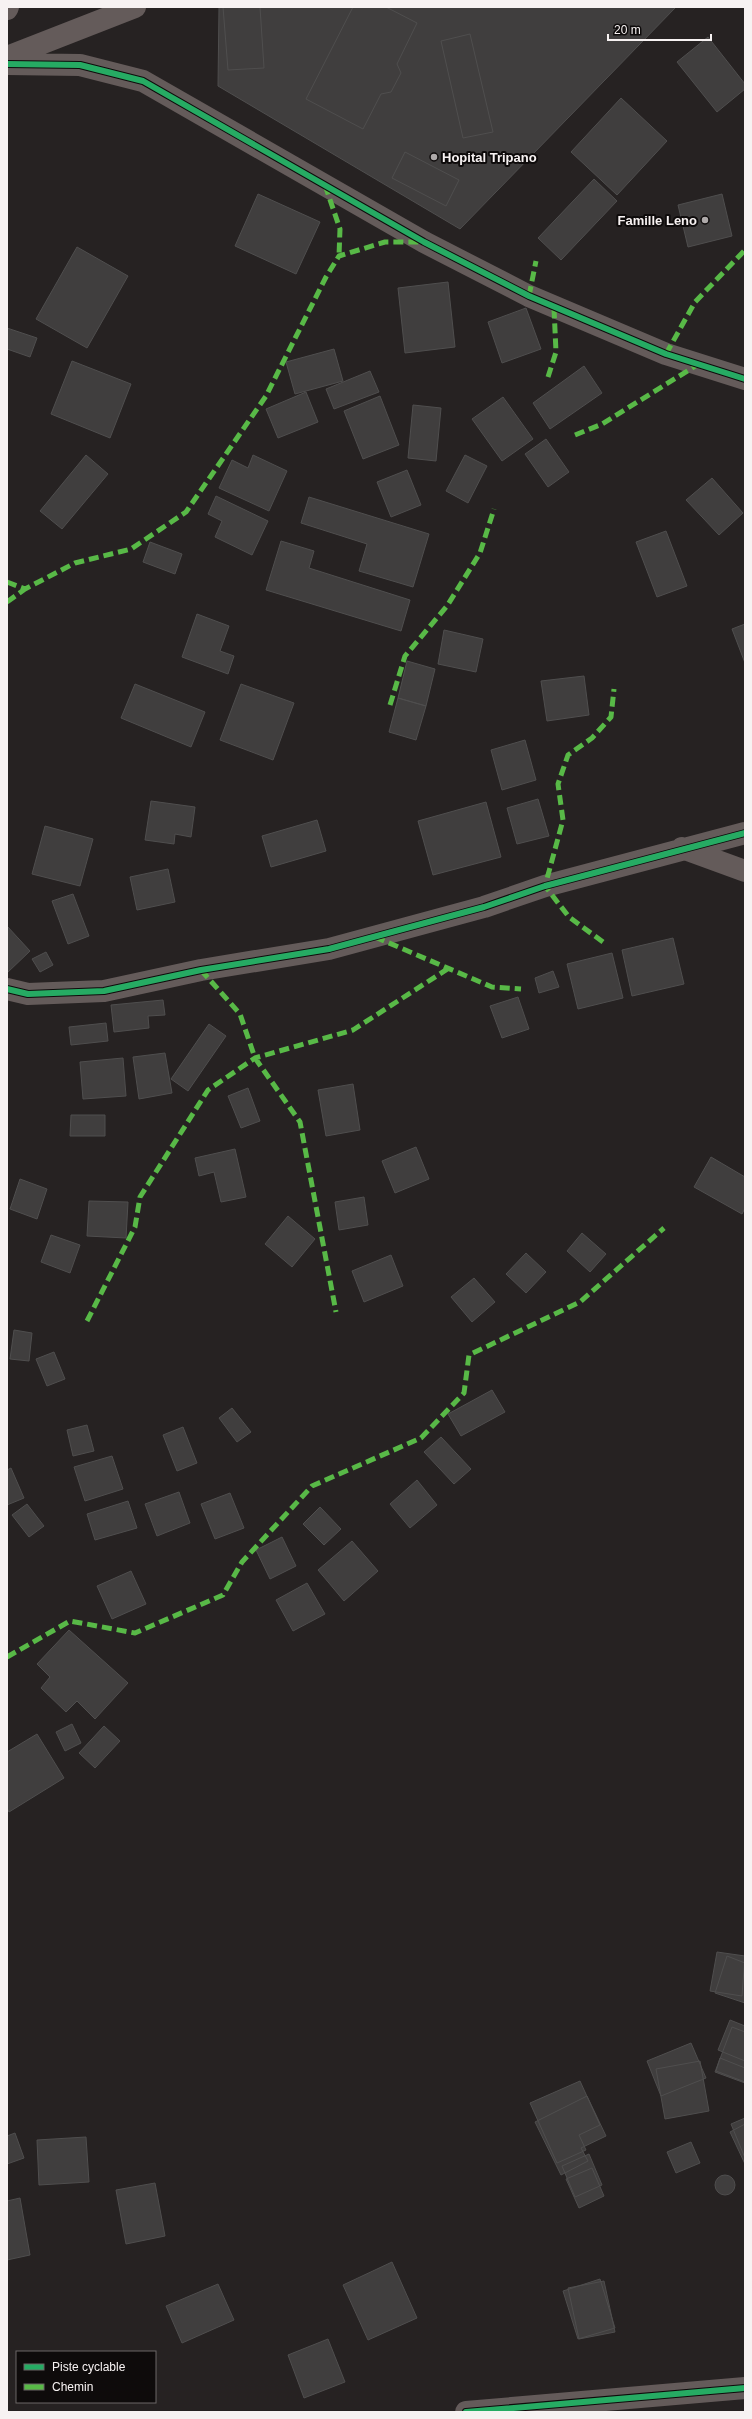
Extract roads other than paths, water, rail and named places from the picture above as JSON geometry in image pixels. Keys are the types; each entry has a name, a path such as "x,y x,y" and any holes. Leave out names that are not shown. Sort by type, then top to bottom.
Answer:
{"street":[{"path":"7,57 135,7"},
{"path":"7,64 80,65 143,81 424,242 529,296 666,354 745,379"},
{"path":"7,989 28,994 104,991 201,970 329,949 484,907 545,886 682,848 745,833"},
{"path":"682,848 745,872"},
{"path":"466,2412 745,2388"}],"place":[{"name":"Hopital Tripano","path":"434,157"},
{"name":"Famille Leno","path":"705,220"}]}
